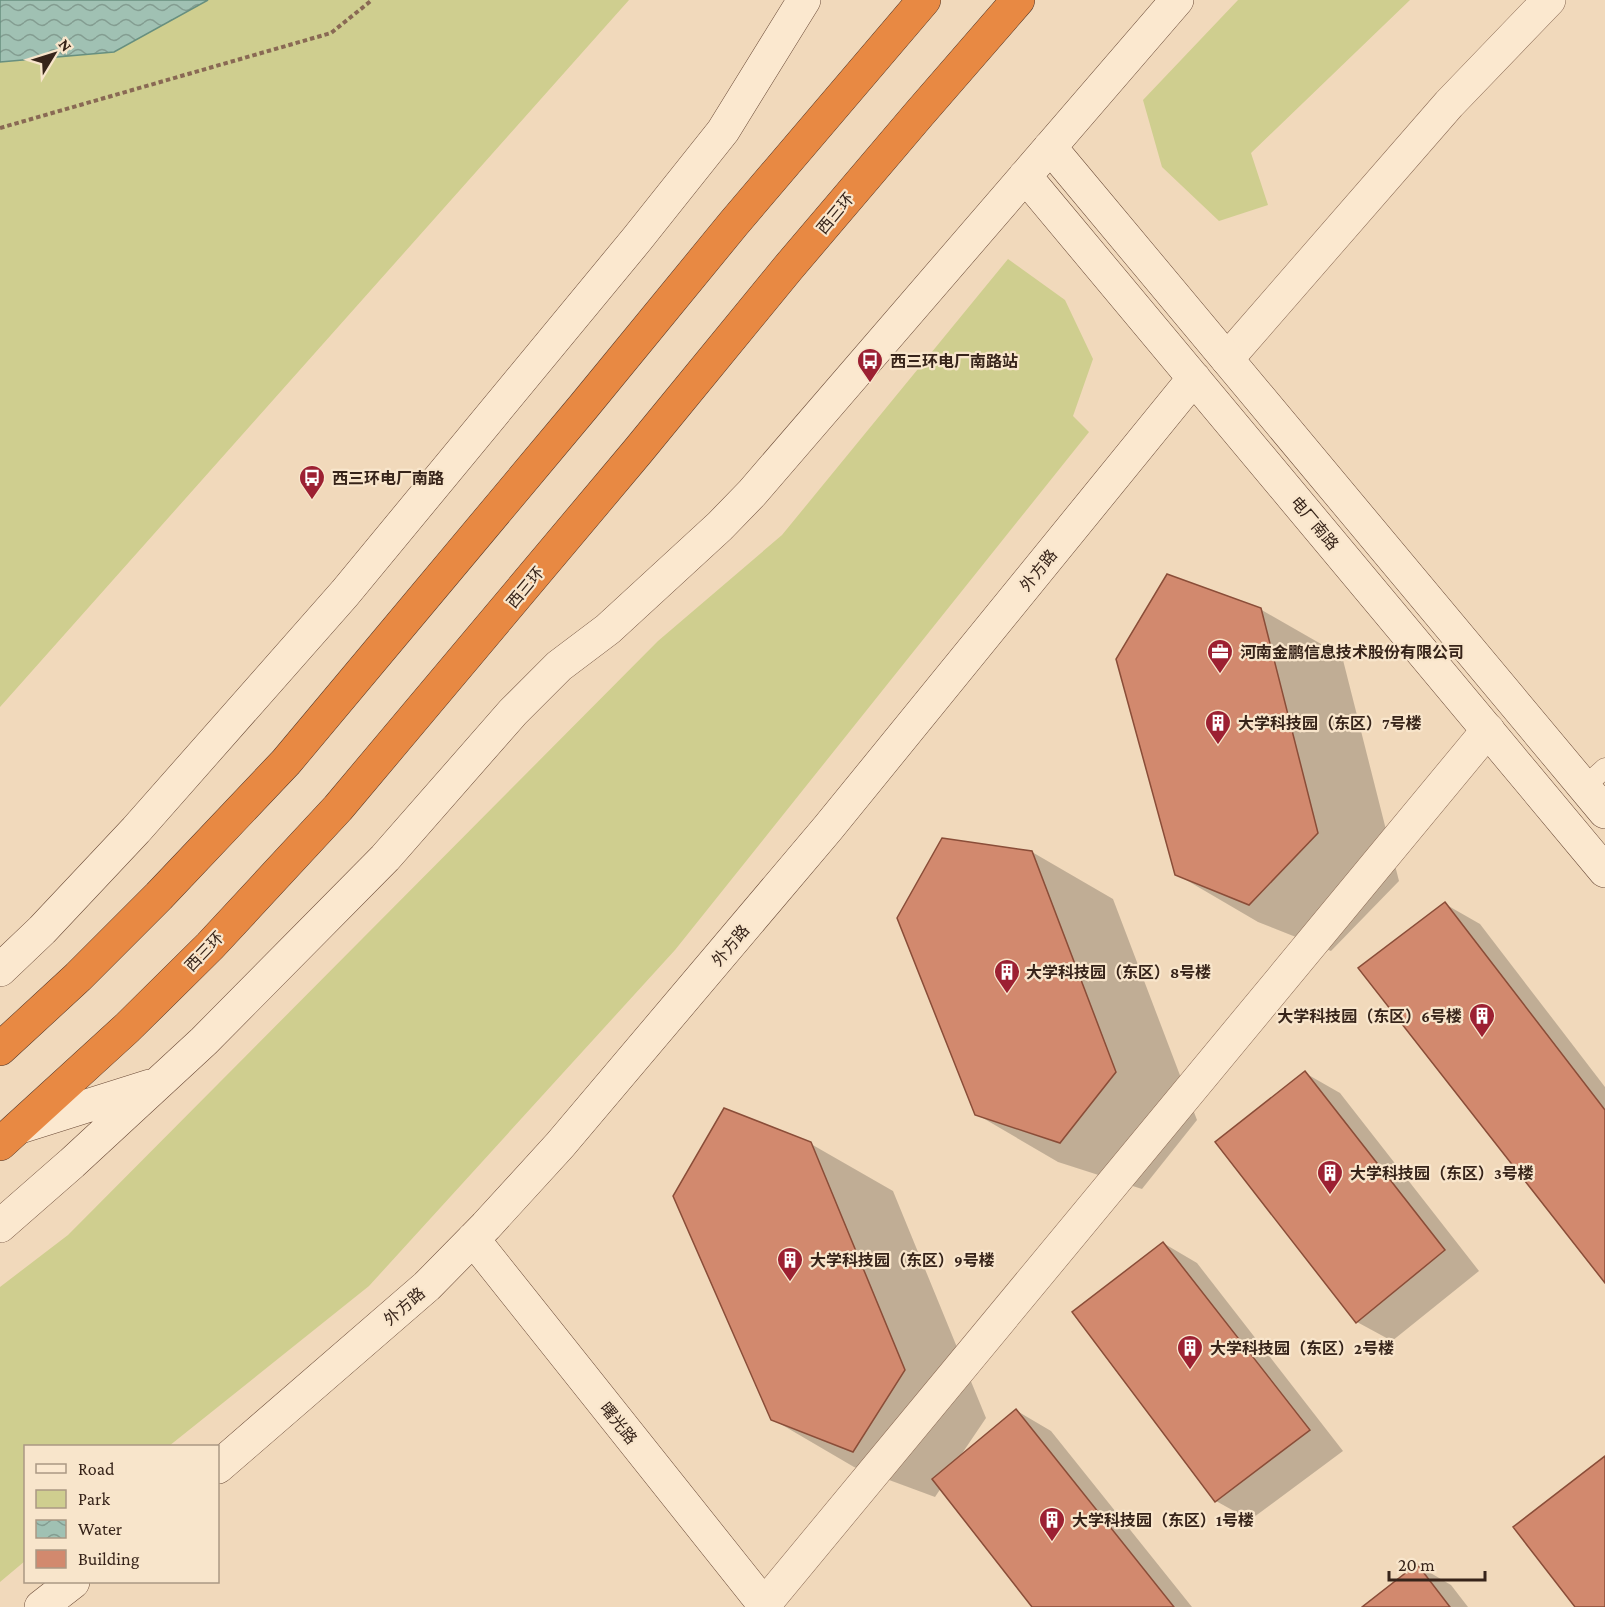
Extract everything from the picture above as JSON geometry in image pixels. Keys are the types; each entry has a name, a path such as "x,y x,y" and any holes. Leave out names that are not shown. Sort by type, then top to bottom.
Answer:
{"highway":[{"path":"0,1049 78,978 286,762 734,223 924,0"},
{"name":"西三环","path":"10,1136 136,1020 210,946 338,808 638,452 811,241 1018,0"}],"street":[{"path":"0,970 42,930 136,830 345,593 723,131 804,0"},
{"path":"0,1226 204,1041 385,858 513,712 559,666 608,629 720,526 752,493 1177,0"},
{"path":"1227,359 1449,104 1549,0"},
{"path":"1050,147 1227,359 1594,778 1605,812"},
{"name":"电厂南路","path":"1025,176 1605,871"},
{"name":"外方路","path":"219,1466 428,1286 560,1145 828,828 1194,378"},
{"path":"765,1606 1488,730"},
{"path":"10,1136 159,1083"},
{"name":"曙光路","path":"473,1239 765,1606"},
{"path":"41,1607 71,1583"}],"path":[{"path":"0,128 331,33 372,0"}],"green space":[{"path":"0,0 629,0 0,707"},
{"path":"1238,0 1410,0 1251,153 1268,205 1219,221 1162,167 1143,100"},
{"path":"1008,259 1065,300 1093,359 1073,416 1089,432 675,950 369,1286 170,1445 24,1445 24,1562 0,1582 0,1287 68,1235 658,641 782,535"}],"water":[{"path":"0,0 208,0 114,52 0,62"}],"building":[{"name":"大学科技园（东区）7号楼","path":"1167,574 1261,608 1318,833 1249,905 1175,875 1116,659"},
{"name":"大学科技园（东区）8号楼","path":"942,838 1032,851 1116,1072 1060,1143 975,1115 897,918"},
{"name":"大学科技园（东区）6号楼","path":"1445,902 1605,1110 1605,1283 1358,968"},
{"name":"大学科技园（东区）3号楼","path":"1305,1071 1445,1250 1356,1323 1215,1142"},
{"name":"大学科技园（东区）9号楼","path":"724,1108 811,1142 905,1370 853,1452 771,1420 673,1196"},
{"name":"大学科技园（东区）2号楼","path":"1163,1242 1310,1430 1215,1502 1072,1312"},
{"name":"大学科技园（东区）1号楼","path":"1016,1409 1174,1607 1032,1607 932,1479"},
{"path":"1605,1456 1605,1607 1575,1607 1513,1527"},
{"path":"1417,1564 1450,1607 1362,1607"}],"place":[{"name":"西三环电厂南路站","path":"870,384"},
{"name":"西三环电厂南路","path":"312,501"},
{"name":"河南金鹏信息技术股份有限公司","path":"1220,675"},
{"name":"大学科技园（东区）7号楼","path":"1218,746"},
{"name":"大学科技园（东区）8号楼","path":"1007,995"},
{"name":"大学科技园（东区）6号楼","path":"1482,1039"},
{"name":"大学科技园（东区）3号楼","path":"1330,1196"},
{"name":"大学科技园（东区）9号楼","path":"790,1283"},
{"name":"大学科技园（东区）2号楼","path":"1190,1371"},
{"name":"大学科技园（东区）1号楼","path":"1052,1543"}]}
